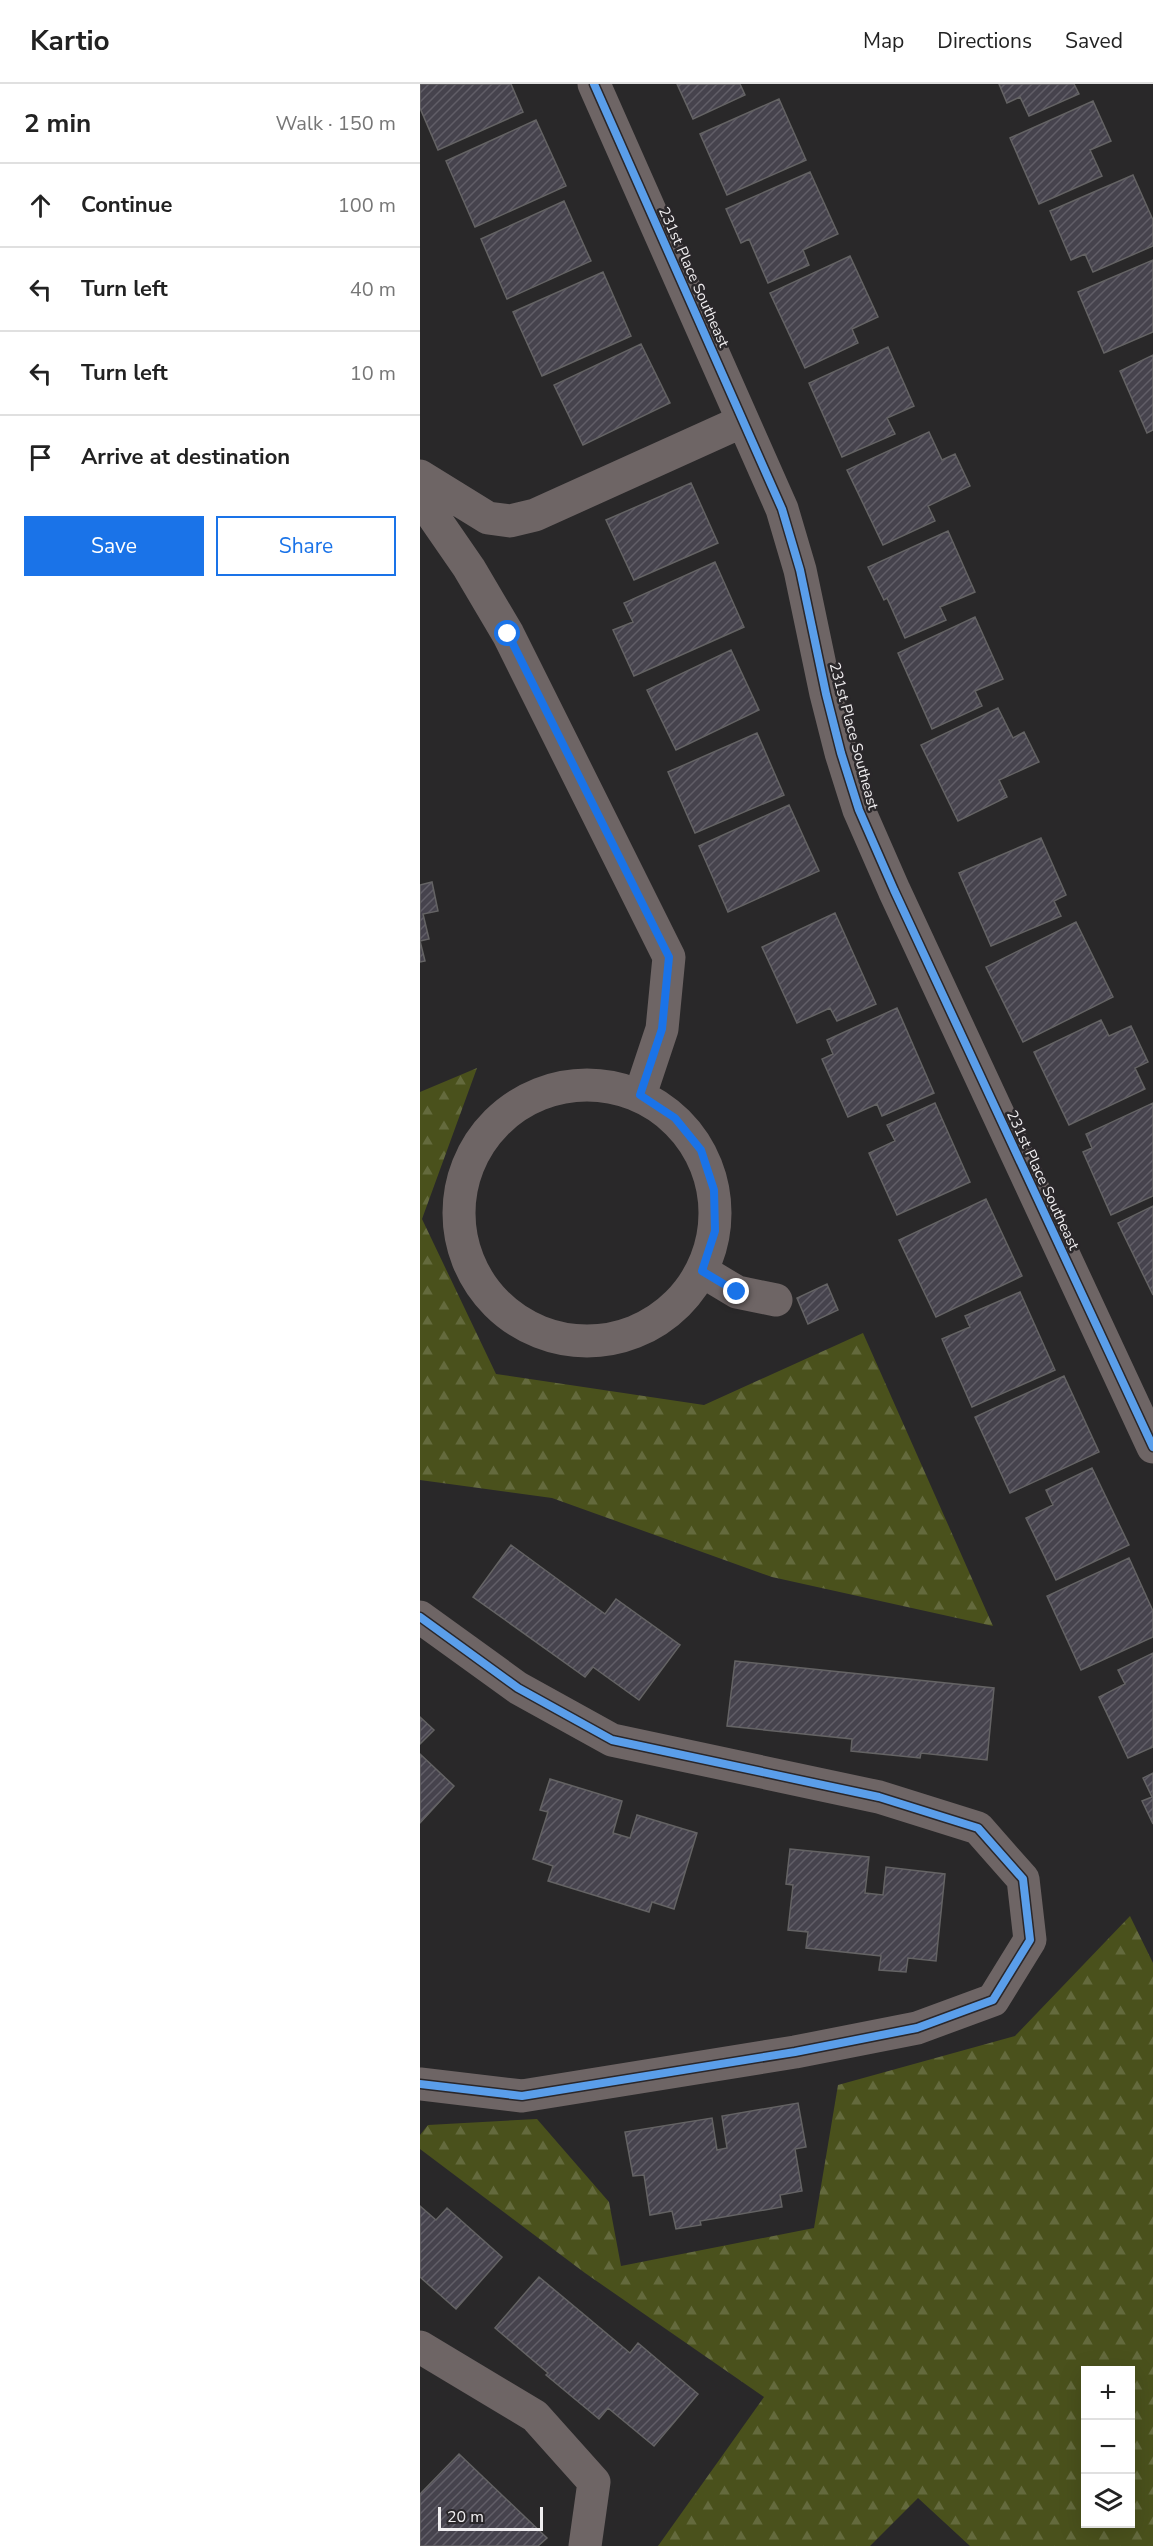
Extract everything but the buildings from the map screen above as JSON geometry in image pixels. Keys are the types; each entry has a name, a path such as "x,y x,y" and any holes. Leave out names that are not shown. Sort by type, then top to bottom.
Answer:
{"street":[{"name":"231st Place Southeast","path":"594,84 782,509 800,570 826,694 859,810 1153,1447"},
{"path":"420,476 488,518 510,521 536,515 743,421"},
{"path":"420,497 469,568 508,634 669,957 662,1029 640,1095"},
{"path":"598,1084 640,1095 675,1118 701,1150 714,1190 715,1231 702,1271 677,1305 643,1329 603,1341 562,1339 522,1323 489,1296 467,1258 458,1216 465,1174 484,1135 516,1106 555,1088 598,1084"},
{"path":"702,1271 737,1292 776,1300"},
{"path":"420,1617 518,1688 612,1740 879,1797 978,1828 1023,1879 1030,1940 993,2000 917,2028 795,2052 522,2097 420,2084"},
{"path":"420,2347 535,2416 594,2482 585,2546"}],"green space":[{"path":"477,1068 422,1219 496,1374 704,1405 863,1333 993,1626 772,1577 552,1498 420,1480 420,1092"},
{"path":"1130,1916 1153,1963 1153,2546 970,2546 918,2498 870,2546 658,2546 764,2397 585,2273 420,2149 420,2135 428,2125 537,2119 609,2202 621,2266 814,2228 838,2085 1015,2036"}],"cycle path":[{"path":"594,84 782,509 800,570 841,753 859,810 1153,1447"},
{"path":"420,1617 518,1688 612,1740 879,1797 978,1828 1023,1879 1030,1940 993,2000 917,2028 795,2052 522,2096 420,2084"}],"route":[{"path":"508,634 669,957 662,1029 640,1095 675,1118 701,1150 714,1190 715,1231 702,1271 737,1292"}]}
